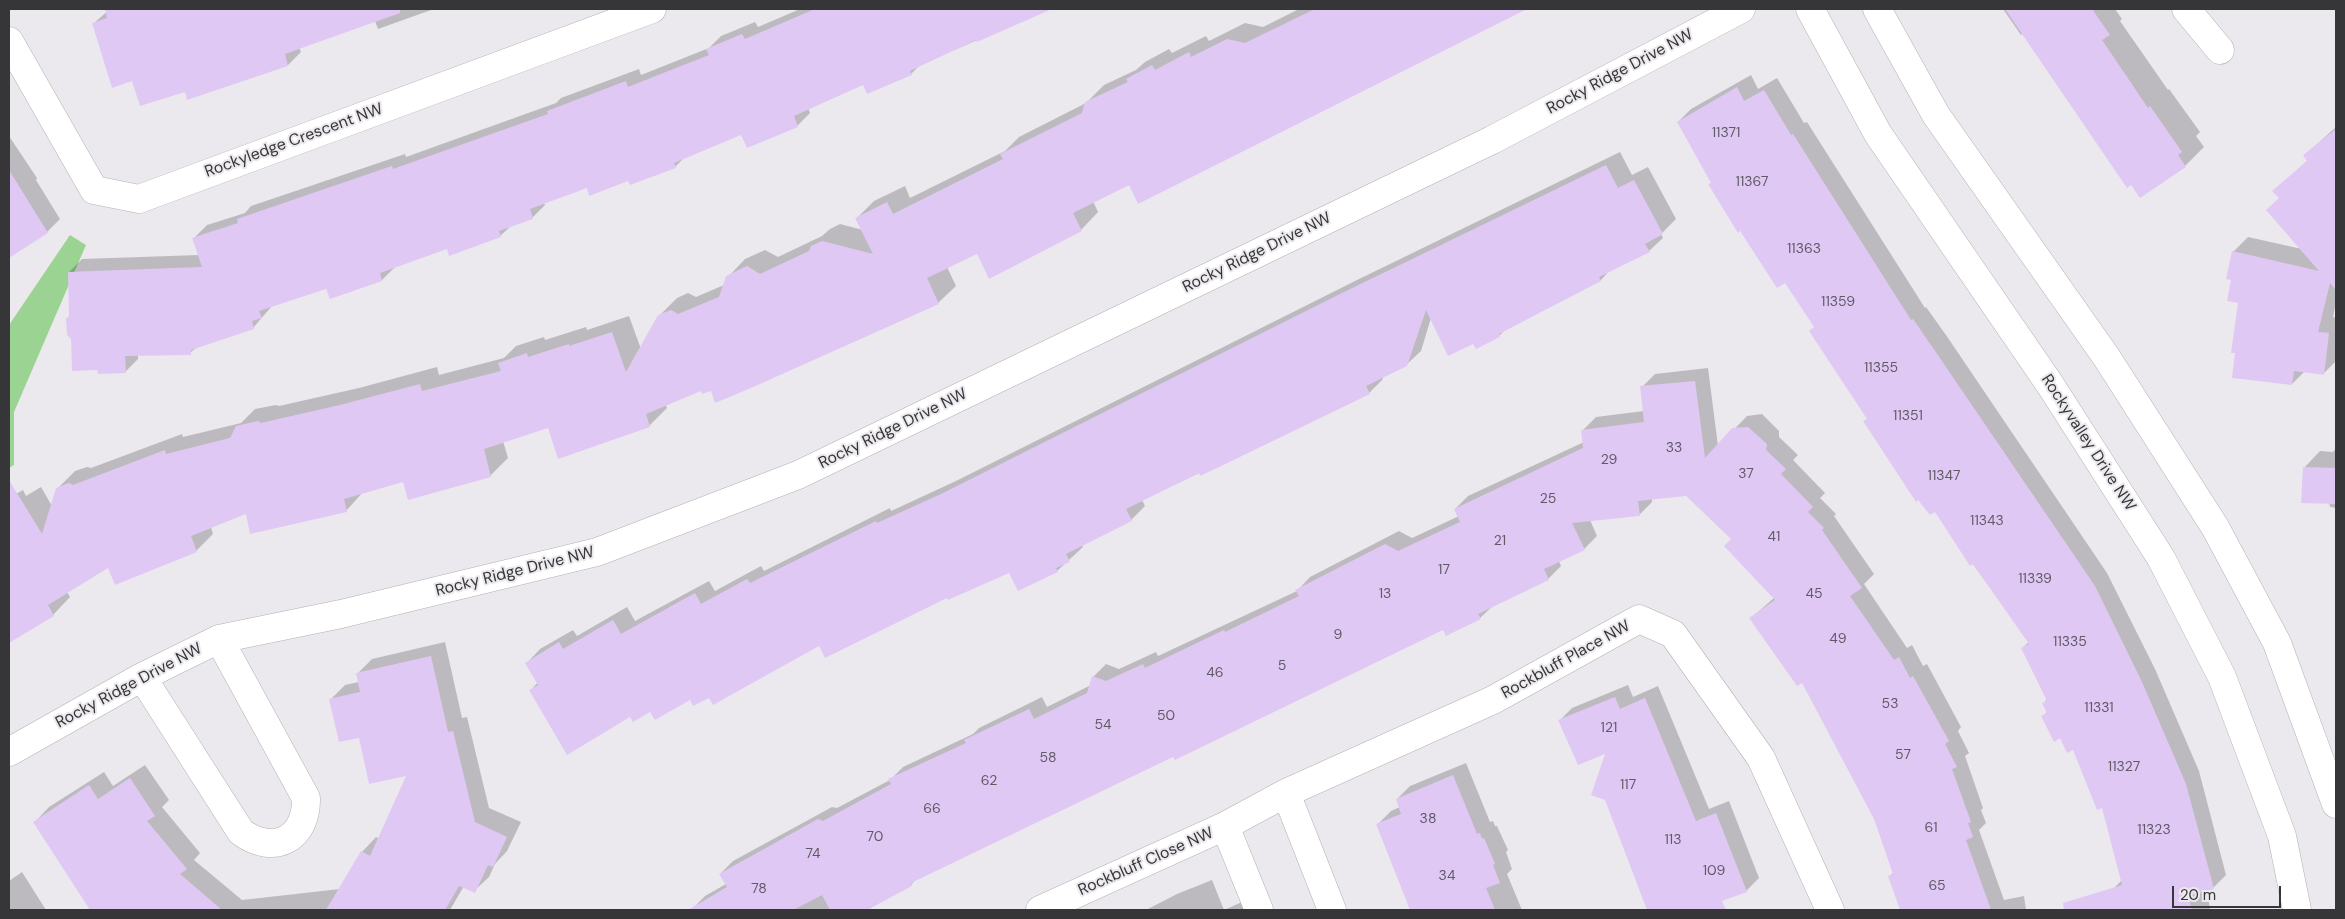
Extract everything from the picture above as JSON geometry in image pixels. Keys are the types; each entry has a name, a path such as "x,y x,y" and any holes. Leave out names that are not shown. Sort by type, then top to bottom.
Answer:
{"street":[{"name":"Rockyledge Crescent NW","path":"9,41 94,190 139,199 652,9"},
{"name":"Rocky Ridge Drive NW","path":"9,752 142,677 219,639 341,614 596,552 798,475 1492,140 1741,9"},
{"name":"Rockyvalley Drive NW","path":"1810,9 1878,134 2051,386 2161,558 2222,677 2282,836 2296,910"},
{"path":"1878,9 1936,115 2107,358 2215,527 2277,643 2336,804"},
{"path":"2186,9 2220,50"},
{"name":"Rockbluff Place NW","path":"1224,826 1286,793 1493,700 1639,619 1673,634 1761,758 1830,910"},
{"path":"142,677 241,832 253,841 267,844 281,842 293,835 301,825 306,812 306,798 219,639"},
{"path":"1286,793 1332,910"},
{"name":"Rockbluff Close NW","path":"1040,910 1224,826 1259,910"}],"green space":[{"path":"70,235 86,245 14,412 14,465 9,468 9,325"}],"building":[{"path":"105,9 400,9 400,13 285,54 288,66 187,100 185,92 140,106 132,81 112,88 92,23 107,18"},
{"path":"815,9 1052,9 977,42 976,40 910,71 912,75 867,94 863,85 794,116 798,127 747,148 741,135 674,163 676,168 630,185 628,181 589,196 587,188 530,209 533,219 499,231 501,237 449,256 447,249 380,273 382,281 330,299 326,289 259,311 262,318 252,321 254,329 191,350 191,355 125,356 126,373 98,374 97,370 72,371 71,339 67,335 66,319 69,316 68,272 202,267 192,238 238,223 237,219 392,166 393,169 548,114 547,111 626,81 628,87 709,55 706,49 742,34 745,39"},
{"path":"1315,9 1527,9 1138,204 1129,185 1073,213 1082,231 989,279 977,254 927,278 939,304 751,388 715,403 711,391 702,394 701,391 646,414 650,427 558,459 548,428 484,449 491,477 408,500 403,482 344,499 347,512 250,534 246,514 191,536 197,552 115,585 108,568 48,605 54,616 9,643 9,480 42,534 56,488 69,483 73,485 165,450 166,454 230,438 236,426 258,421 261,423 340,405 420,384 422,391 501,371 498,363 527,353 528,357 612,332 626,372 658,315 671,310 678,314 719,297 726,276 747,266 760,274 809,251 811,246 822,241 873,254 855,218 887,202 893,214 1003,159 1000,154 1082,113 1085,102 1128,82 1126,79 1152,65 1155,70 1189,52 1191,57 1227,39 1245,43"},
{"path":"2005,9 2092,9 2110,35 2102,40 2148,108 2150,106 2182,152 2178,155 2186,167 2140,198 2131,185 2127,188"},
{"path":"1737,87 1744,101 1764,90 1911,320 1913,319 2095,586 2142,682 2186,784 2214,889 2188,896 2192,910 2064,910 2063,903 2122,885 2102,808 2097,810 2073,750 2067,753 2060,738 2054,742 2041,716 2047,713 2042,703 2047,701 2021,648 2029,644 1973,564 1970,566 1935,512 1930,515 1918,500 1916,502 1863,421 1867,419 1809,331 1814,327 1785,283 1777,288 1740,231 1738,233 1708,184 1711,183 1677,122"},
{"path":"2336,129 2336,290 2330,283 2318,332 2329,333 2324,375 2294,371 2292,385 2232,378 2235,353 2231,353 2238,303 2227,301 2231,280 2226,279 2232,251 2319,271 2266,210 2279,198 2272,191 2307,161 2303,155"},
{"path":"1606,165 1618,188 1634,180 1663,234 1645,244 1650,252 1599,277 1601,281 1499,334 1500,337 1476,349 1473,344 1448,356 1426,310 1407,366 1366,386 1370,394 1217,468 1200,476 1199,473 1126,509 1132,521 1066,554 1070,562 1056,568 1058,572 1018,591 1009,573 948,600 947,598 825,658 819,646 713,705 709,698 693,706 690,700 655,720 650,712 633,722 630,717 567,755 529,690 538,685 525,663 559,642 563,649 613,620 621,634 695,593 701,604 747,579 750,583 876,521 877,523 941,494 1340,294"},
{"path":"9,170 48,233 9,258"},
{"path":"1695,381 1705,458 1732,428 1748,427 1767,444 1766,450 1786,469 1781,474 1813,507 1808,512 1824,528 1822,530 1862,588 1850,596 1894,660 1899,657 1910,678 1913,676 1949,741 1945,744 1957,767 1952,769 1971,822 1968,823 1973,837 1966,840 1991,910 1900,910 1888,876 1893,874 1874,819 1802,683 1797,686 1749,618 1775,600 1724,546 1731,539 1686,496 1638,501 1640,516 1572,523 1585,550 1544,569 1549,580 1478,614 1481,619 1446,636 1443,630 1175,760 1173,757 911,883 912,886 867,910 830,910 822,895 793,910 688,910 727,887 719,874 818,819 823,821 891,784 888,779 966,743 964,740 1029,709 1034,719 1087,693 1092,676 1106,681 1143,664 1145,668 1224,630 1225,632 1299,596 1295,590 1385,544 1398,551 1460,522 1454,509 1583,448 1581,430 1644,422 1640,386"},
{"path":"2303,467 2336,468 2336,504 2301,503"},
{"path":"431,656 448,732 453,731 475,822 507,837 493,867 488,865 475,893 459,886 445,910 326,910 361,851 370,856 406,776 369,784 359,738 339,742 329,699 360,692 356,673"},
{"path":"1615,697 1620,709 1645,698 1696,821 1716,813 1747,892 1722,901 1726,910 1647,910 1605,800 1591,795 1605,754 1578,765 1558,720"},
{"path":"1453,775 1477,834 1480,833 1482,839 1484,838 1495,864 1493,865 1500,883 1486,888 1495,910 1410,910 1376,824 1401,814 1396,799"},
{"path":"130,778 155,816 147,821 187,869 180,874 222,910 90,910 33,822 89,785 98,799"}]}
